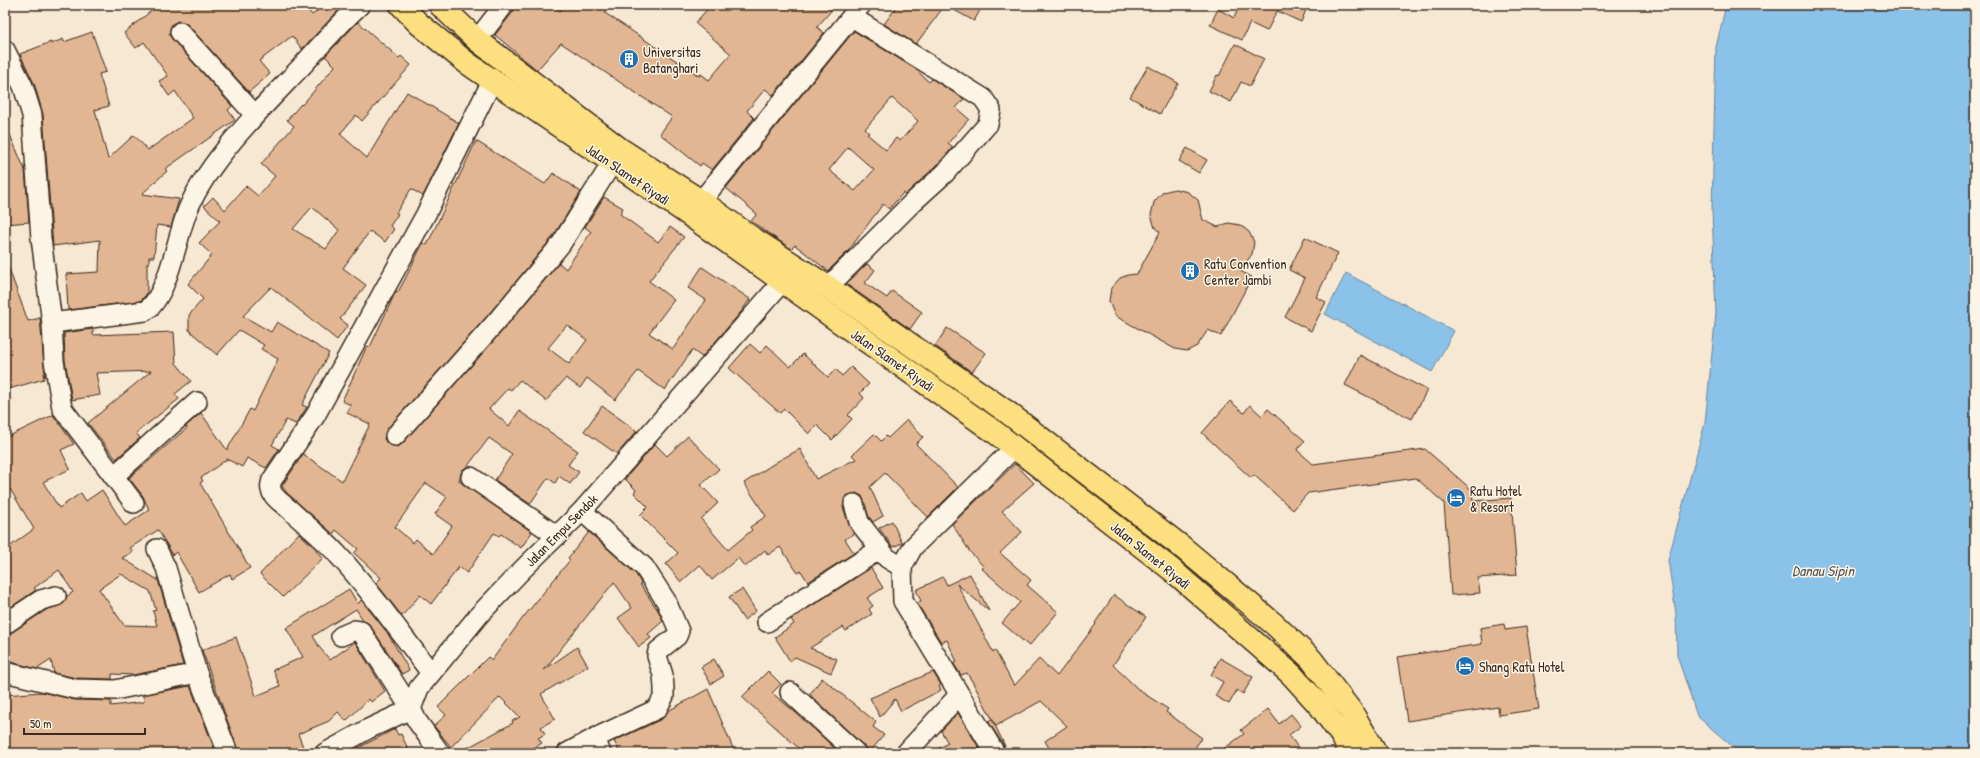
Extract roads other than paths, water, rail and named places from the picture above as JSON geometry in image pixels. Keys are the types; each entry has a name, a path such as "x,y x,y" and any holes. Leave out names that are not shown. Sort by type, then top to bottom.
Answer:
{"main road":[{"name":"Jalan Slamet Riyadi","path":"401,5 418,23 492,81 684,212 996,433 1172,570 1291,674 1320,706 1342,736 1351,753"},
{"name":"Jalan Slamet Riyadi","path":"440,5 476,40 620,149 701,201 752,238 828,287 1007,412 1182,547 1275,625 1311,659 1352,711 1376,753"},
{"path":"996,433 1007,412"}],"street":[{"path":"52,323 145,311 152,307 162,289 189,206 209,172 255,115 360,5"},
{"path":"476,40 504,5"},
{"path":"701,201 856,11 983,98 991,110 988,124 945,173 894,219 828,287"},
{"path":"180,32 255,115"},
{"path":"5,50 23,86 32,115 41,238 52,323 54,361 60,402 134,503"},
{"path":"431,673 362,582 338,554 280,502 270,491 269,487 272,480 315,416 426,214 492,81"},
{"path":"395,436 496,322 561,244 612,163"},
{"name":"Jalan Empu Sendok","path":"411,709 419,688 479,615 582,511 782,282"},
{"path":"114,476 197,402"},
{"path":"995,753 958,695 903,601 902,567 918,542 1014,448"},
{"path":"471,477 557,536"},
{"path":"854,504 859,522 887,558 902,567"},
{"path":"567,753 598,745 657,709 664,696 664,688 663,675 657,656 664,645 677,636 679,628 666,601 644,567 582,511"},
{"path":"157,549 166,568 197,673 228,753"},
{"path":"767,622 880,549"},
{"path":"5,624 41,600 56,596"},
{"path":"341,636 355,630 360,631 411,709 416,721 440,753"},
{"path":"5,672 75,689 115,690 197,673"},
{"path":"790,692 856,753"},
{"path":"906,753 958,695"},
{"path":"325,753 368,729 411,709"}],"water":[{"name":"Danau Sipin","path":"1726,5 1975,5 1975,753 1740,753 1697,716 1677,655 1676,614 1668,560 1705,423 1716,313 1712,210 1716,47"},
{"path":"1346,273 1454,331 1432,372 1325,314"}],"place":[{"name":"Universitas Batanghari","path":"629,59"},
{"name":"Ratu Convention Center Jambi","path":"1190,271"},
{"name":"Ratu Hotel & Resort","path":"1456,498"},
{"name":"Shang Ratu Hotel","path":"1465,666"}]}
